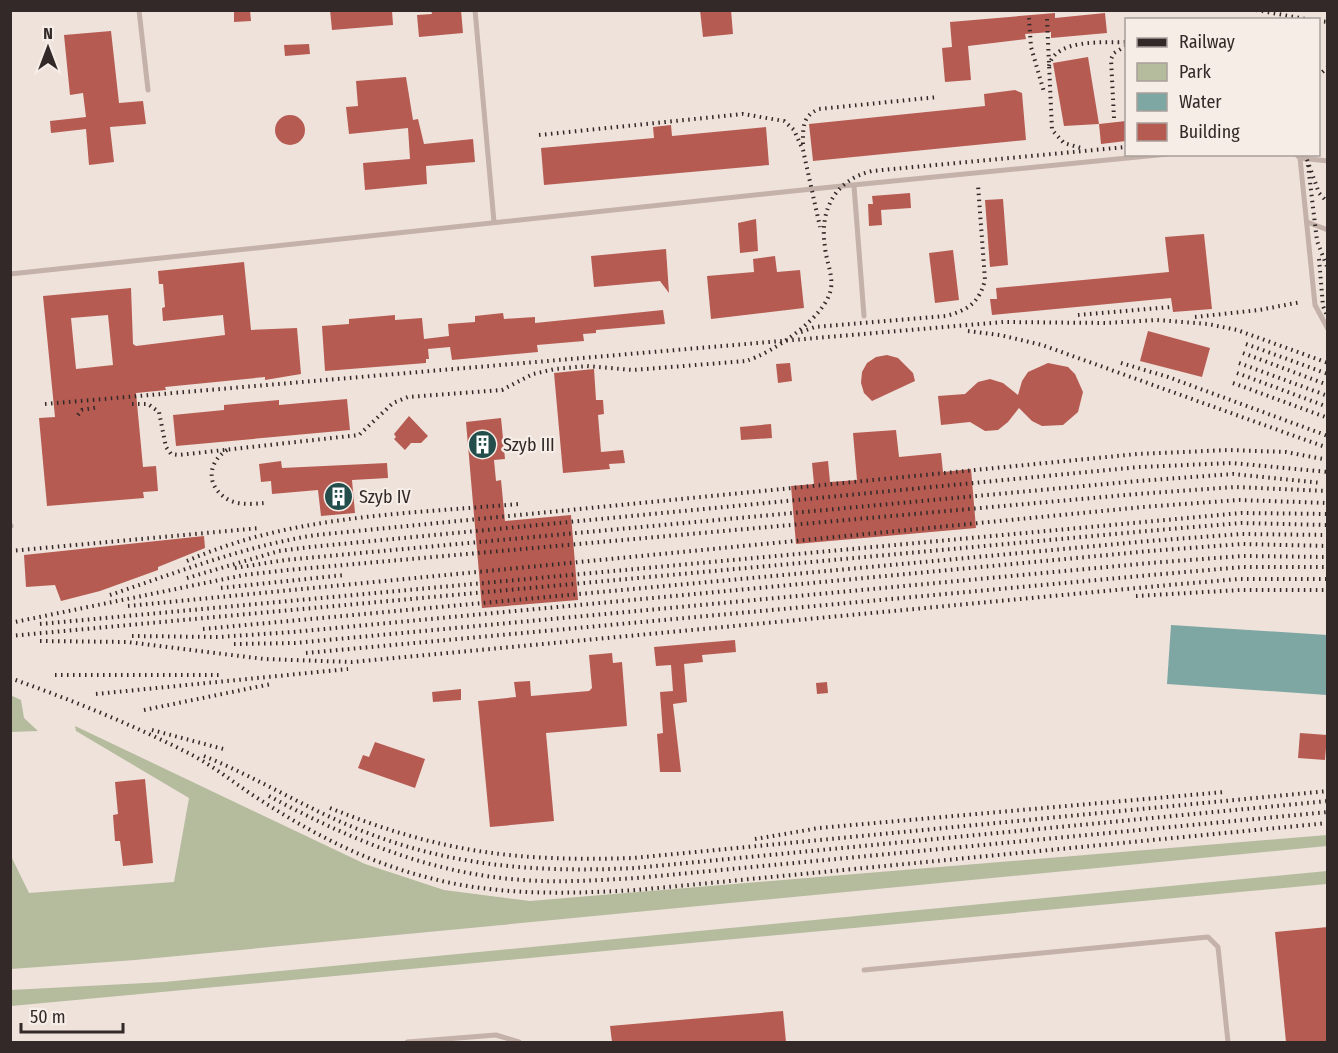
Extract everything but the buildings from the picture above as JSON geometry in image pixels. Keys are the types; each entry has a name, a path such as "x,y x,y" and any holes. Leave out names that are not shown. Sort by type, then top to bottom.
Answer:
{"lane":[{"path":"139,10 148,90"},
{"path":"475,10 494,222"},
{"path":"10,274 494,222 1148,156"},
{"path":"1328,160 1298,156 1315,305 1328,329"},
{"path":"854,186 864,316"},
{"path":"1307,222 1328,231"},
{"path":"864,970 1208,937 1218,947 1227,1042"},
{"path":"407,1042 496,1035 519,1042"}],"green space":[{"path":"10,695 21,700 24,718 38,731 11,732"},
{"path":"75,726 365,864 444,890 530,901 1327,835 1327,846 135,960 11,969 11,856 29,893 174,882 189,798 76,731"},
{"path":"1327,871 1327,884 11,1006 11,990 164,982"}],"water":[{"path":"1171,625 1327,635 1327,695 1167,684"}],"railway":[{"path":"1256,10 1300,18"},
{"path":"1029,18 1031,47 1044,92"},
{"path":"1047,19 1052,130 1064,143 1081,148"},
{"path":"1320,21 1328,22"},
{"path":"1049,66 1053,57 1070,46 1125,42"},
{"path":"1114,118 1111,59 1114,53 1125,47"},
{"path":"1320,74 1328,67"},
{"path":"803,144 806,119 819,109 938,97"},
{"path":"539,135 743,114 784,121 794,130 803,150 820,227"},
{"path":"132,404 148,404 159,412 166,447 171,454 179,455 359,435 393,403 408,397 502,390 533,374 555,369 587,366 633,370 746,361 770,350 797,332 820,311 827,299 831,288 824,233 827,209 832,198 848,181 872,171 1125,147"},
{"path":"1306,156 1319,193 1328,203"},
{"path":"1308,165 1317,241 1328,269"},
{"path":"801,332 815,327 946,316 972,304 983,288 985,280 978,185"},
{"path":"1319,259 1323,306 1328,318"},
{"path":"1195,317 1259,310 1301,302"},
{"path":"1078,315 1171,307"},
{"path":"45,404 1003,322 1106,323 1157,320 1208,324 1237,330 1328,363"},
{"path":"968,331 1000,335 1042,345 1328,448"},
{"path":"1246,344 1328,374"},
{"path":"1243,353 1328,385"},
{"path":"1121,363 1168,377 1328,436"},
{"path":"1239,363 1328,396"},
{"path":"1237,373 1328,407"},
{"path":"1233,383 1328,418"},
{"path":"78,415 82,410 99,407"},
{"path":"227,450 215,462 212,469 213,484 217,490 231,501 248,504 264,503"},
{"path":"110,595 238,553 316,535 1137,454 1228,450 1286,452 1328,460"},
{"path":"187,578 279,551 310,547 1139,467 1232,463 1328,472"},
{"path":"235,568 285,560 1138,481 1233,474 1322,483"},
{"path":"10,623 244,575 288,570 1137,494 1235,487 1328,491"},
{"path":"128,606 1143,507 1239,500 1328,503"},
{"path":"187,561 226,546 308,525 391,514 518,504"},
{"path":"40,624 1241,513 1328,514"},
{"path":"10,636 1241,523 1328,525"},
{"path":"10,551 260,528"},
{"path":"203,629 1149,541 1241,534 1328,535"},
{"path":"132,636 218,637 293,632 1242,544 1328,546"},
{"path":"234,644 295,643 1150,563 1242,556 1328,557"},
{"path":"306,653 1243,567 1328,567"},
{"path":"221,588 344,575"},
{"path":"40,641 127,642 264,659 352,662 1239,579 1328,579"},
{"path":"1136,596 1240,590 1328,590"},
{"path":"96,694 348,669"},
{"path":"55,675 219,675"},
{"path":"10,678 104,714 194,756 253,796 341,846 404,871 452,883 504,891 557,893 637,890 1328,823"},
{"path":"144,710 271,684"},
{"path":"152,730 227,750"},
{"path":"204,756 330,817 383,839 419,850 489,864 560,869 635,868 1328,801"},
{"path":"330,808 407,835 478,851 514,856 591,859 633,858 1328,791"},
{"path":"755,839 819,828 1224,792"},
{"path":"269,796 360,840 423,862 489,876 552,881 637,878 1328,812"}],"place":[{"name":"Szyb III","path":"482,445"},
{"name":"Szyb IV","path":"338,497"}]}
